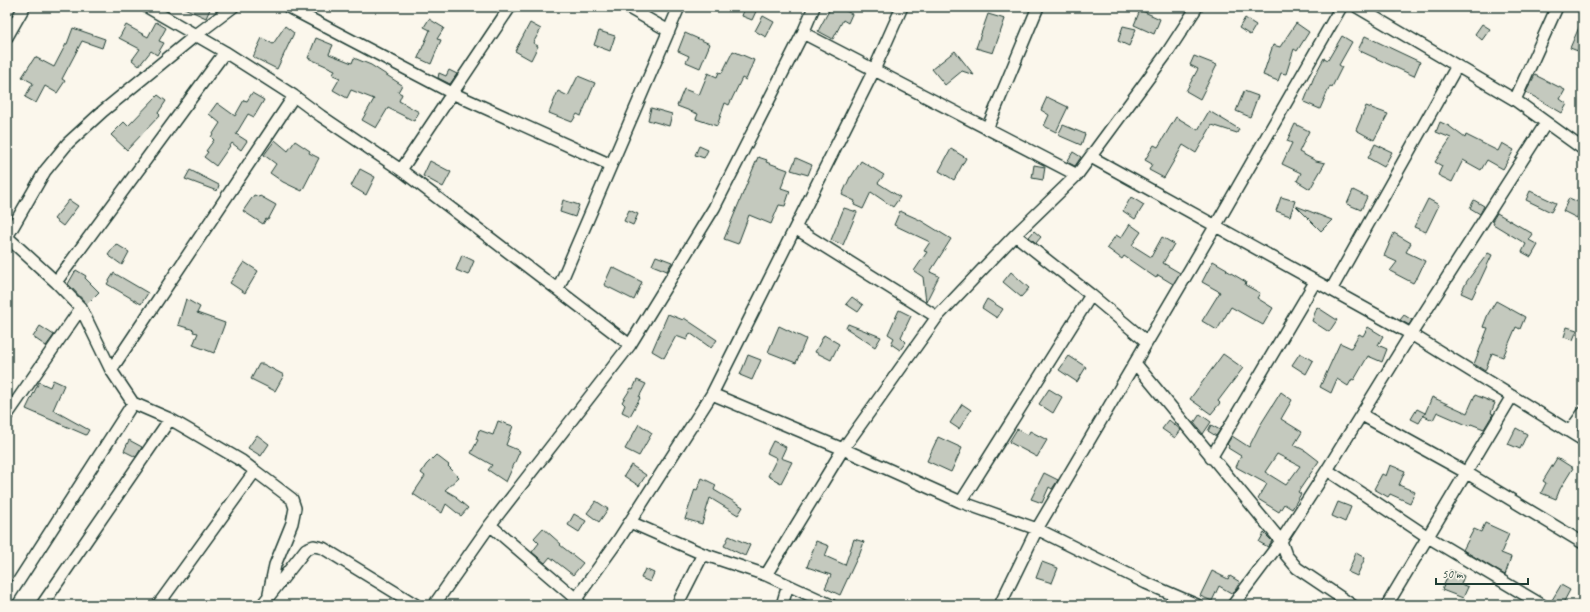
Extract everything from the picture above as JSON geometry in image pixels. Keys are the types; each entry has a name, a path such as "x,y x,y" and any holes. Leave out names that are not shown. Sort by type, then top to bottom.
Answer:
{"street":[{"path":"7,37 24,7"},
{"path":"147,7 159,10 196,35 294,96 401,170 630,345"},
{"path":"233,7 196,35 103,111 68,143 45,171 7,237 56,282 81,308 111,370 133,403 170,419 242,461 292,498 295,508 292,523 275,565 265,601"},
{"path":"288,7 452,93 611,165"},
{"path":"401,170 510,7"},
{"path":"627,7 669,31"},
{"path":"558,290 679,7"},
{"path":"434,605 490,525 630,345 714,208 803,33 814,7"},
{"path":"490,525 579,602 712,394 874,70 902,7"},
{"path":"987,129 1038,7"},
{"path":"766,575 843,449 937,317 1015,235 1077,175 1167,53 1197,7"},
{"path":"1000,605 1037,529 1342,7"},
{"path":"1357,7 1370,10 1457,66 1515,100 1583,149"},
{"path":"1515,100 1557,7"},
{"path":"803,33 1077,175"},
{"path":"56,282 225,52"},
{"path":"1331,290 1457,66"},
{"path":"111,370 294,96"},
{"path":"1233,605 1281,541 1546,123"},
{"path":"1091,157 1411,334 1583,440"},
{"path":"795,228 937,317"},
{"path":"1015,235 1091,295 1146,342"},
{"path":"1211,458 1315,282"},
{"path":"961,502 1091,295"},
{"path":"7,415 81,308"},
{"path":"1135,363 1211,458 1281,541 1286,555 1297,568 1352,605"},
{"path":"712,394 843,449 961,502 1037,529 1146,583 1196,605"},
{"path":"1387,605 1512,396"},
{"path":"7,599 133,403"},
{"path":"1570,431 1583,412"},
{"path":"1362,415 1467,472 1583,543"},
{"path":"42,605 170,419"},
{"path":"1327,470 1428,537 1542,605"},
{"path":"158,605 255,471"},
{"path":"630,522 703,554 766,575 831,605"},
{"path":"265,601 306,549 314,546 322,548 416,605"},
{"path":"677,605 703,554"},
{"path":"782,605 788,585"}],"building":[{"path":"182,7 211,7 206,18"},
{"path":"745,7 758,7 752,20 742,16"},
{"path":"831,7 838,7 852,14 848,23 843,20 833,39 818,31"},
{"path":"1140,10 1160,19 1154,34 1134,25"},
{"path":"988,14 1005,19 993,53 976,48"},
{"path":"763,16 774,22 766,37 755,31"},
{"path":"1245,18 1256,25 1250,35 1239,28"},
{"path":"1583,18 1583,53 1570,48"},
{"path":"429,19 444,28 437,39 441,40 431,64 418,58 430,30 424,27"},
{"path":"156,22 166,28 159,41 164,43 157,55 151,51 139,66 132,60 140,49 119,38 126,25 148,37"},
{"path":"530,23 541,29 533,43 538,46 531,60 515,51"},
{"path":"1296,23 1309,32 1297,51 1294,49 1286,74 1281,73 1278,81 1263,75 1273,45 1280,47"},
{"path":"1482,24 1490,29 1482,40 1475,34"},
{"path":"285,26 294,33 277,69 253,57 262,38 273,44"},
{"path":"1123,26 1136,29 1129,46 1118,41"},
{"path":"73,28 105,39 102,48 82,41 62,79 65,81 57,93 45,86 36,103 25,97 33,83 22,77 35,57 54,67 67,44"},
{"path":"599,31 615,36 610,51 594,45"},
{"path":"685,33 710,44 700,68 686,62 689,56 678,51"},
{"path":"1342,36 1352,42 1339,65 1342,67 1332,87 1330,86 1320,109 1304,102 1314,77 1324,58 1328,60"},
{"path":"1365,36 1420,62 1414,76 1358,50"},
{"path":"316,38 333,45 329,54 352,63 354,58 371,65 402,85 398,92 402,94 399,101 419,112 414,121 388,108 376,128 362,120 374,99 351,90 347,98 333,90 340,78 333,75 335,70 308,58"},
{"path":"733,51 754,60 746,80 742,78 729,105 725,103 717,126 696,119 698,114 677,106 684,89 699,95 708,73 717,77 719,72 722,73"},
{"path":"955,51 974,75 962,71 945,85 932,69"},
{"path":"1194,56 1217,65 1200,99 1186,91 1198,69 1190,65"},
{"path":"449,70 457,74 450,84 438,78 439,73 446,76"},
{"path":"1535,75 1565,90 1560,99 1567,104 1562,113 1526,92"},
{"path":"578,76 595,83 581,116 577,114 572,122 549,113 558,91 568,96"},
{"path":"1244,91 1258,96 1250,117 1236,111"},
{"path":"252,93 264,100 254,117 248,114 236,134 247,141 241,150 232,143 216,166 204,157 208,152 206,151 214,140 211,137 220,123 209,114 217,103 235,116 244,100 247,101"},
{"path":"158,95 166,101 158,113 160,115 127,150 111,135 124,122 128,126"},
{"path":"1047,97 1068,107 1056,132 1044,126 1049,115 1041,110"},
{"path":"1366,106 1388,114 1374,140 1356,130"},
{"path":"651,108 672,114 669,126 648,120"},
{"path":"1209,111 1239,129 1237,133 1212,125 1196,153 1183,145 1164,178 1149,170 1152,164 1145,160 1154,145 1158,147 1176,117 1198,130"},
{"path":"1440,122 1449,126 1465,138 1466,135 1498,151 1502,143 1514,150 1503,169 1487,160 1481,170 1463,160 1452,182 1438,175 1442,166 1435,162 1451,138 1436,132"},
{"path":"1295,124 1309,131 1299,152 1316,161 1325,163 1310,189 1297,181 1301,173 1282,164 1292,143 1287,141"},
{"path":"1063,125 1085,134 1081,145 1058,135"},
{"path":"275,140 288,151 295,141 310,151 309,153 319,158 302,191 283,182 270,173 276,164 264,155"},
{"path":"1375,144 1392,152 1384,167 1368,158"},
{"path":"699,146 708,150 704,158 695,155"},
{"path":"951,149 966,158 954,180 939,171"},
{"path":"1073,152 1081,157 1075,166 1067,162"},
{"path":"758,157 767,160 766,162 788,170 781,188 790,191 785,206 779,205 771,224 749,215 738,244 724,239"},
{"path":"796,158 812,165 808,175 791,170"},
{"path":"430,161 451,172 443,187 423,176"},
{"path":"861,161 884,175 878,183 900,197 893,207 871,192 863,209 854,205 855,201 842,195 850,177"},
{"path":"1034,165 1045,167 1043,180 1032,178"},
{"path":"360,169 375,177 366,195 351,186"},
{"path":"190,170 219,185 217,191 185,179"},
{"path":"1353,190 1367,197 1361,210 1347,204"},
{"path":"1530,191 1556,203 1551,212 1526,200"},
{"path":"254,195 260,196 276,205 268,220 266,219 263,224 243,211"},
{"path":"1131,197 1144,205 1135,219 1123,211"},
{"path":"1281,197 1295,201 1290,216 1276,211"},
{"path":"1569,198 1583,204 1577,218 1563,211"},
{"path":"1428,199 1439,205 1426,232 1414,227"},
{"path":"69,200 78,206 63,226 54,219"},
{"path":"563,200 579,205 575,217 560,212"},
{"path":"1474,200 1484,206 1480,214 1470,208"},
{"path":"1296,206 1332,220 1321,231"},
{"path":"844,208 857,212 843,245 831,240"},
{"path":"629,210 638,214 633,225 624,221"},
{"path":"900,211 920,220 951,239 930,272 939,276 926,302 923,277 914,271 927,252 924,251 930,242 894,225"},
{"path":"1497,213 1533,234 1529,240 1538,245 1531,257 1522,252 1526,244 1493,224 1494,222 1492,221"},
{"path":"1130,224 1141,232 1132,245 1151,257 1162,237 1174,244 1163,263 1180,273 1173,284 1158,275 1156,278 1124,256 1122,259 1107,248 1116,235 1121,238"},
{"path":"1034,231 1041,237 1036,243 1029,237"},
{"path":"1394,233 1411,243 1406,252 1425,261 1413,283 1390,271 1397,262 1384,256"},
{"path":"116,244 129,252 122,265 108,255"},
{"path":"1488,253 1492,255 1472,298 1461,293 1467,281"},
{"path":"462,255 474,261 468,275 456,270"},
{"path":"656,256 672,262 667,271 652,265"},
{"path":"1213,261 1246,282 1245,285 1260,293 1257,298 1273,308 1263,325 1231,307 1217,330 1202,321 1220,292 1202,282"},
{"path":"244,262 258,271 245,293 230,283"},
{"path":"612,267 642,282 634,300 604,285"},
{"path":"76,270 86,276 85,278 99,292 87,304 68,284"},
{"path":"1011,272 1029,288 1021,297 1003,282"},
{"path":"114,273 148,293 141,304 107,284"},
{"path":"852,297 863,305 858,312 846,304"},
{"path":"186,299 200,307 197,313 225,323 214,353 193,345 198,333 193,332 194,330 178,325"},
{"path":"987,299 1003,309 997,318 982,308"},
{"path":"1496,301 1525,317 1520,329 1516,327 1503,357 1492,353 1485,371 1474,364 1488,328 1483,327 1488,314"},
{"path":"1317,307 1337,320 1329,332 1312,321"},
{"path":"899,310 911,316 901,337 906,342 900,350 891,344 894,338 888,334"},
{"path":"668,314 683,320 684,318 717,340 711,348 690,333 687,340 676,336 664,358 652,351"},
{"path":"1404,315 1412,320 1409,325 1400,320"},
{"path":"848,324 881,337 875,347 846,328"},
{"path":"40,326 54,335 46,346 33,337"},
{"path":"779,326 806,339 796,363 768,352"},
{"path":"1368,327 1383,336 1378,345 1387,349 1382,362 1368,356 1354,380 1352,379 1348,386 1337,379 1331,393 1320,387 1340,343 1351,348 1359,334 1363,336"},
{"path":"1567,327 1577,330 1573,340 1564,337"},
{"path":"824,335 839,344 831,360 815,352"},
{"path":"1300,353 1313,361 1306,374 1292,365"},
{"path":"1223,354 1243,368 1218,401 1220,403 1211,414 1190,399"},
{"path":"748,355 761,360 752,380 740,375"},
{"path":"1069,356 1086,367 1077,382 1059,370"},
{"path":"259,364 263,364 284,375 275,391 251,379"},
{"path":"53,380 64,385 53,410 89,430 86,435 26,409 39,382 50,387"},
{"path":"637,380 646,384 630,416 622,412 625,405 622,402 631,388 633,389"},
{"path":"1049,389 1062,397 1053,413 1039,404"},
{"path":"1281,392 1292,400 1281,419 1302,432 1294,445 1306,451 1319,461 1298,492 1301,494 1292,509 1284,504 1279,512 1258,499 1267,484 1236,467 1241,456 1228,448 1229,446 1227,444 1232,436 1249,447 1259,427","holes":["1277,454 1300,466 1286,485 1265,472"]},
{"path":"1475,395 1495,403 1491,413 1493,414 1484,429 1471,424 1469,426 1437,412 1433,420 1424,416 1432,397 1467,413"},
{"path":"962,404 971,410 959,429 950,423"},
{"path":"1417,409 1425,413 1419,423 1411,419"},
{"path":"1200,414 1211,422 1203,434 1194,423"},
{"path":"1169,420 1181,430 1175,438 1162,429"},
{"path":"498,421 513,426 506,445 520,451 506,482 488,470 492,465 471,453 478,440 476,439 479,430 493,435"},
{"path":"639,424 652,433 639,456 625,449"},
{"path":"1211,425 1220,430 1216,436 1208,431"},
{"path":"1516,428 1527,434 1520,449 1508,444"},
{"path":"1017,429 1028,435 1030,431 1047,440 1037,457 1009,442"},
{"path":"257,435 269,444 261,456 248,448"},
{"path":"938,437 962,448 951,472 927,461"},
{"path":"129,440 142,447 136,457 124,451"},
{"path":"773,441 786,447 781,458 792,462 781,483 768,476 777,458 767,453"},
{"path":"436,455 449,465 448,466 459,477 445,490 457,497 456,498 468,508 461,516 446,504 442,513 413,494 425,476 421,473 426,465"},
{"path":"1557,458 1573,468 1560,489 1556,499 1541,493 1546,483 1543,481"},
{"path":"631,465 646,475 639,486 624,476"},
{"path":"1390,465 1405,471 1399,485 1415,492 1410,503 1390,494 1388,497 1374,489 1382,474 1386,476"},
{"path":"1044,473 1058,480 1052,489 1049,487 1042,503 1031,499"},
{"path":"702,478 716,485 714,490 743,507 738,515 710,498 702,524 685,519 695,489 697,490"},
{"path":"596,501 608,509 599,522 587,513"},
{"path":"1338,502 1351,507 1345,522 1332,516"},
{"path":"574,514 586,521 579,532 568,525"},
{"path":"1485,523 1509,534 1501,553 1511,557 1505,575 1463,550 1474,529 1481,532"},
{"path":"543,528 561,544 560,545 583,563 573,575 550,557 545,563 532,552 539,543 534,538"},
{"path":"1264,533 1272,541 1268,547 1259,542"},
{"path":"729,536 750,545 745,556 724,546"},
{"path":"854,539 864,542 859,556 840,595 825,588 831,575 807,567 816,541 829,546 825,556 845,565"},
{"path":"1356,553 1365,558 1357,576 1348,572"},
{"path":"1042,562 1058,568 1052,583 1036,578"},
{"path":"645,569 654,573 650,582 641,578"},
{"path":"1450,570 1464,576 1461,584 1468,587 1463,598 1442,590"},
{"path":"1212,571 1228,579 1230,576 1240,582 1233,594 1219,586 1212,601 1200,596"},
{"path":"1561,585 1570,590 1562,605 1552,600"}]}
